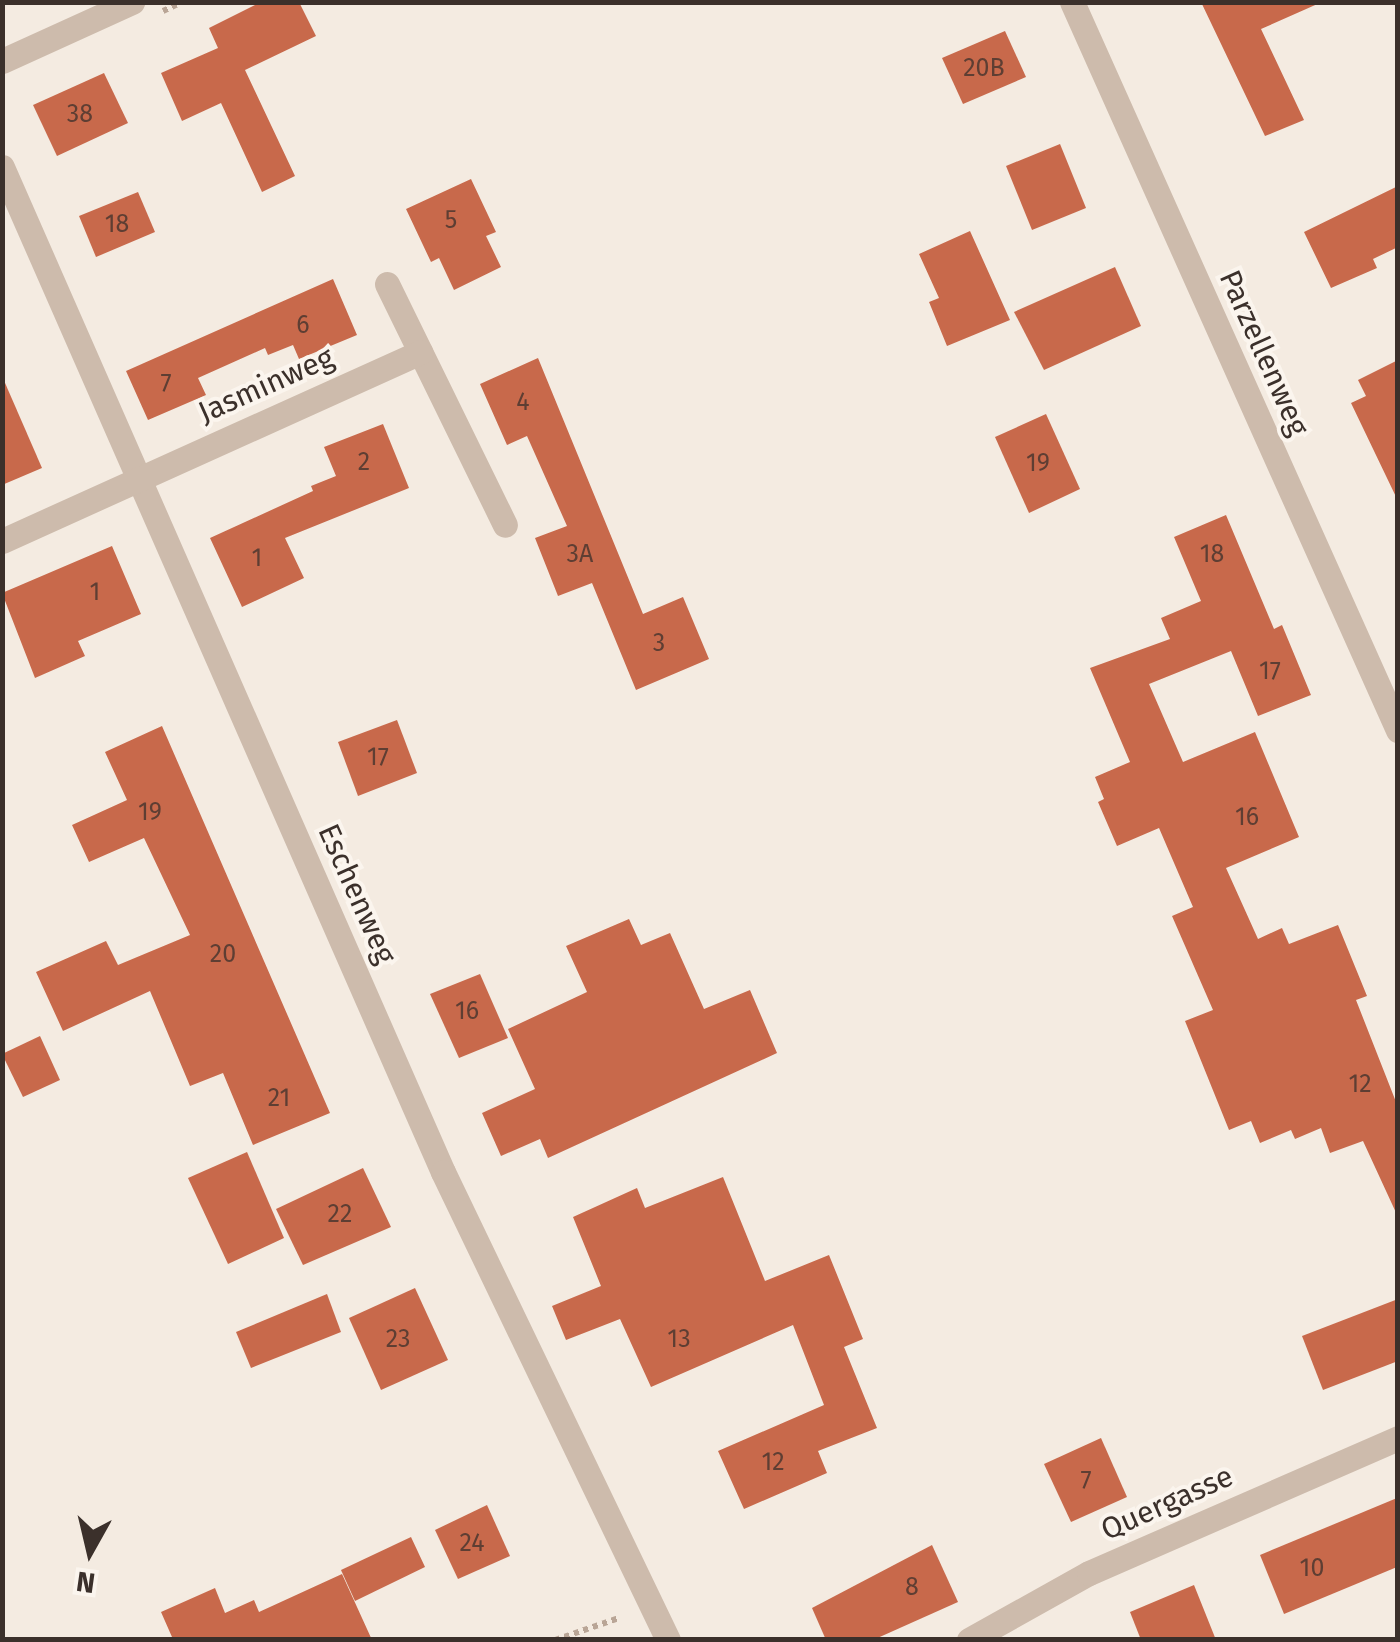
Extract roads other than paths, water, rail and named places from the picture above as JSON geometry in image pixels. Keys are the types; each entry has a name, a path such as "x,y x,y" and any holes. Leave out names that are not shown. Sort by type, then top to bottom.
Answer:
{"street":[{"path":"2,61 132,2"},
{"name":"Parzellenweg","path":"1072,2 1398,730"},
{"name":"Eschenweg","path":"2,167 443,1172 668,1640"},
{"path":"387,284 505,526"},
{"name":"Jasminweg","path":"2,540 420,352"},
{"name":"Quergasse","path":"969,1640 1089,1573 1398,1438"}]}
